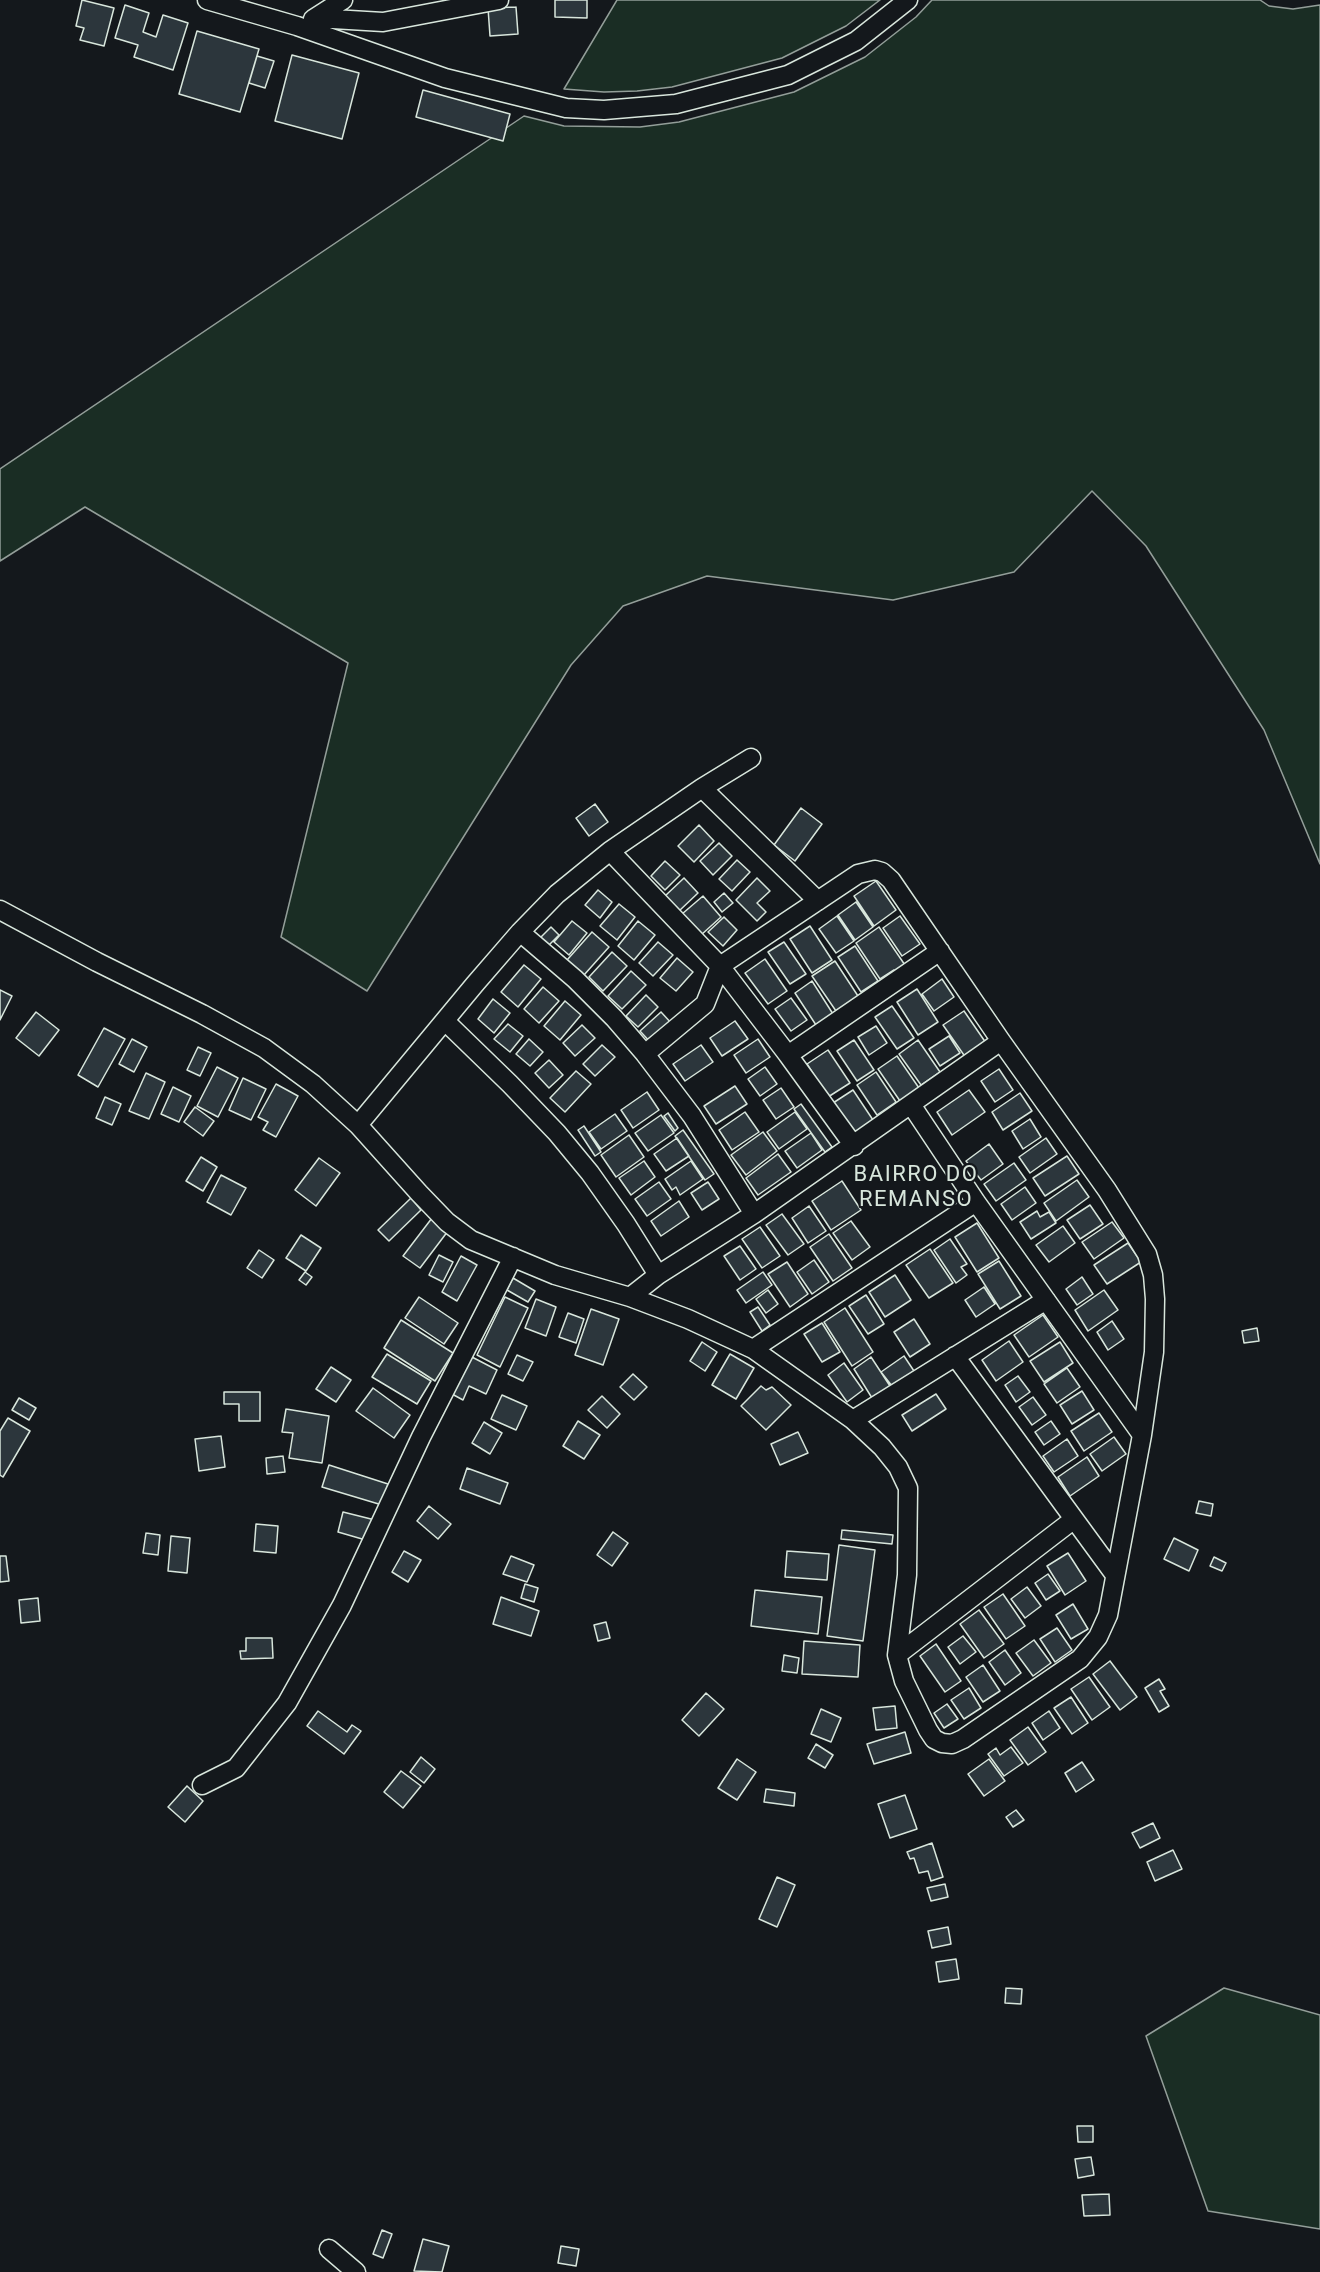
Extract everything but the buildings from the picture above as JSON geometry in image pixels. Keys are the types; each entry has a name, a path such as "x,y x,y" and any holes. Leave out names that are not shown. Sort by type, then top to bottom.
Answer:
{"street":[{"path":"207,0 297,26 445,78 555,105 604,110 638,109 676,104 788,75 856,41 908,0"},
{"path":"297,26 316,18 343,0"},
{"path":"316,18 383,22 499,0"},
{"path":"358,1125 520,932 564,888 610,851 702,788 751,758"},
{"path":"702,788 818,901"},
{"path":"610,851 720,966 854,1146"},
{"path":"0,910 264,1048 313,1084 358,1125 447,1222 471,1240 555,1275 630,1297 688,1319 753,1349 852,1420 882,1447 898,1467 908,1488 907,1575 897,1655 904,1681 934,1739 952,1744 963,1739 1080,1659 1098,1637 1108,1615 1142,1436 1154,1352 1155,1291 1147,1254 1107,1190 891,880 882,872 875,870 858,874 720,966 705,1004 645,1054"},
{"path":"520,932 614,1018 645,1054 692,1116 754,1214"},
{"path":"788,1055 940,951"},
{"path":"445,1021 557,1133 602,1190 658,1275"},
{"path":"630,1297 658,1275 754,1214 912,1106 1001,1041"},
{"path":"912,1106 976,1202 1142,1436"},
{"path":"753,1349 976,1202"},
{"path":"202,1785 236,1768 287,1703 342,1605 421,1437 513,1257"},
{"path":"852,1420 1046,1300"},
{"path":"955,1356 1115,1575"},
{"path":"897,1655 1073,1520"},
{"path":"329,2249 356,2272"}],"green space":[{"path":"617,0 880,0 846,26 782,58 672,87 604,92 564,89"},
{"path":"932,0 1260,0 1269,6 1293,9 1320,5 1320,864 1264,730 1146,546 1092,491 1014,572 893,600 707,576 623,606 571,665 367,991 281,937 348,663 85,507 0,561 0,469 524,116 564,126 640,127 679,122 794,92 865,57 916,17"},
{"path":"1224,1988 1320,2015 1320,2229 1208,2211 1146,2036"}],"district":[{"name":"BAIRRO DO REMANSO","path":"916,1188"}]}
